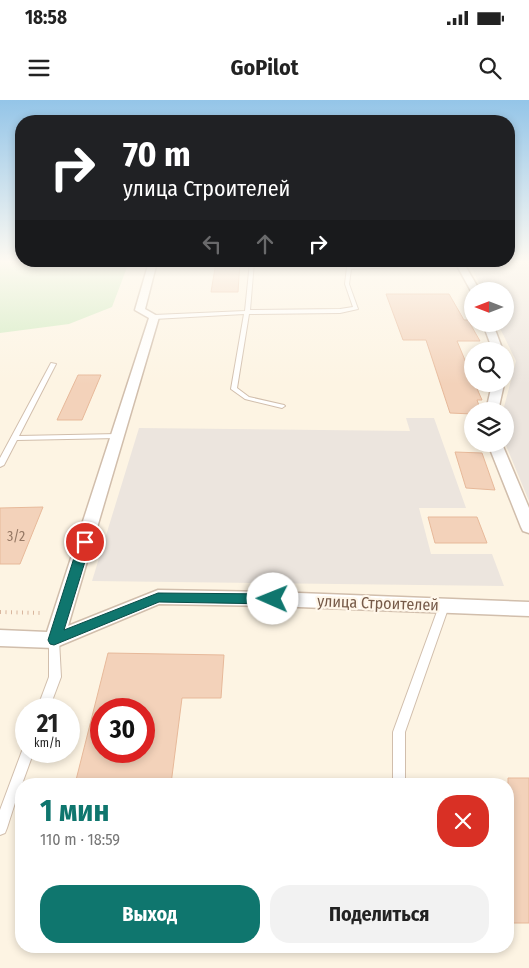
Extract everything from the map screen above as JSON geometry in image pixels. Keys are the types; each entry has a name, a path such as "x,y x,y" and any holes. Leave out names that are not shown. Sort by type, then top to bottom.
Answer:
{"street":[{"path":"54,640 64,613 154,317 140,310 142,303"},
{"path":"498,452 529,527"},
{"name":"улица Строителей","path":"0,638 54,640 158,598 273,599 529,609"}],"lane":[{"path":"248,303 234,389 247,398 282,406"},
{"path":"154,317 247,312 340,311 356,308 354,303"},
{"path":"0,465 53,364"},
{"path":"15,438 118,436"},
{"path":"399,778 399,732 444,606"},
{"path":"47,698 55,676 54,640"},
{"path":"18,778 24,763"},
{"path":"0,828 15,787"}],"path":[{"path":"0,612 64,613"}],"shaded area":[{"path":"514,303 529,303 529,501 509,452 514,452 514,402 505,402 508,392 514,392 514,369 516,361 514,357 514,342 507,342 502,332 514,332"},
{"path":"406,418 434,418 466,508 419,508 431,554 492,554 504,586 92,581 139,428 410,431"}],"green space":[{"path":"0,303 114,303 112,307 69,324 0,333"}],"building":[{"path":"389,303 454,303 464,320 464,332 475,332 480,341 457,341 464,358 464,392 478,392 482,400 477,400 478,402 464,402 464,414 450,413 426,340 403,340"},
{"path":"78,375 101,375 82,420 57,420"},
{"path":"455,452 482,453 495,490 466,488"},
{"path":"43,507 20,564 0,564 0,508"},
{"path":"428,517 477,517 487,543 435,543"},
{"path":"108,653 224,655 221,698 182,698 172,778 77,778 90,724 90,763 155,763 155,698 97,698"},
{"path":"514,778 529,778 529,923 514,923"}],"route":[{"path":"85,542 54,640 158,598 273,599"}]}
